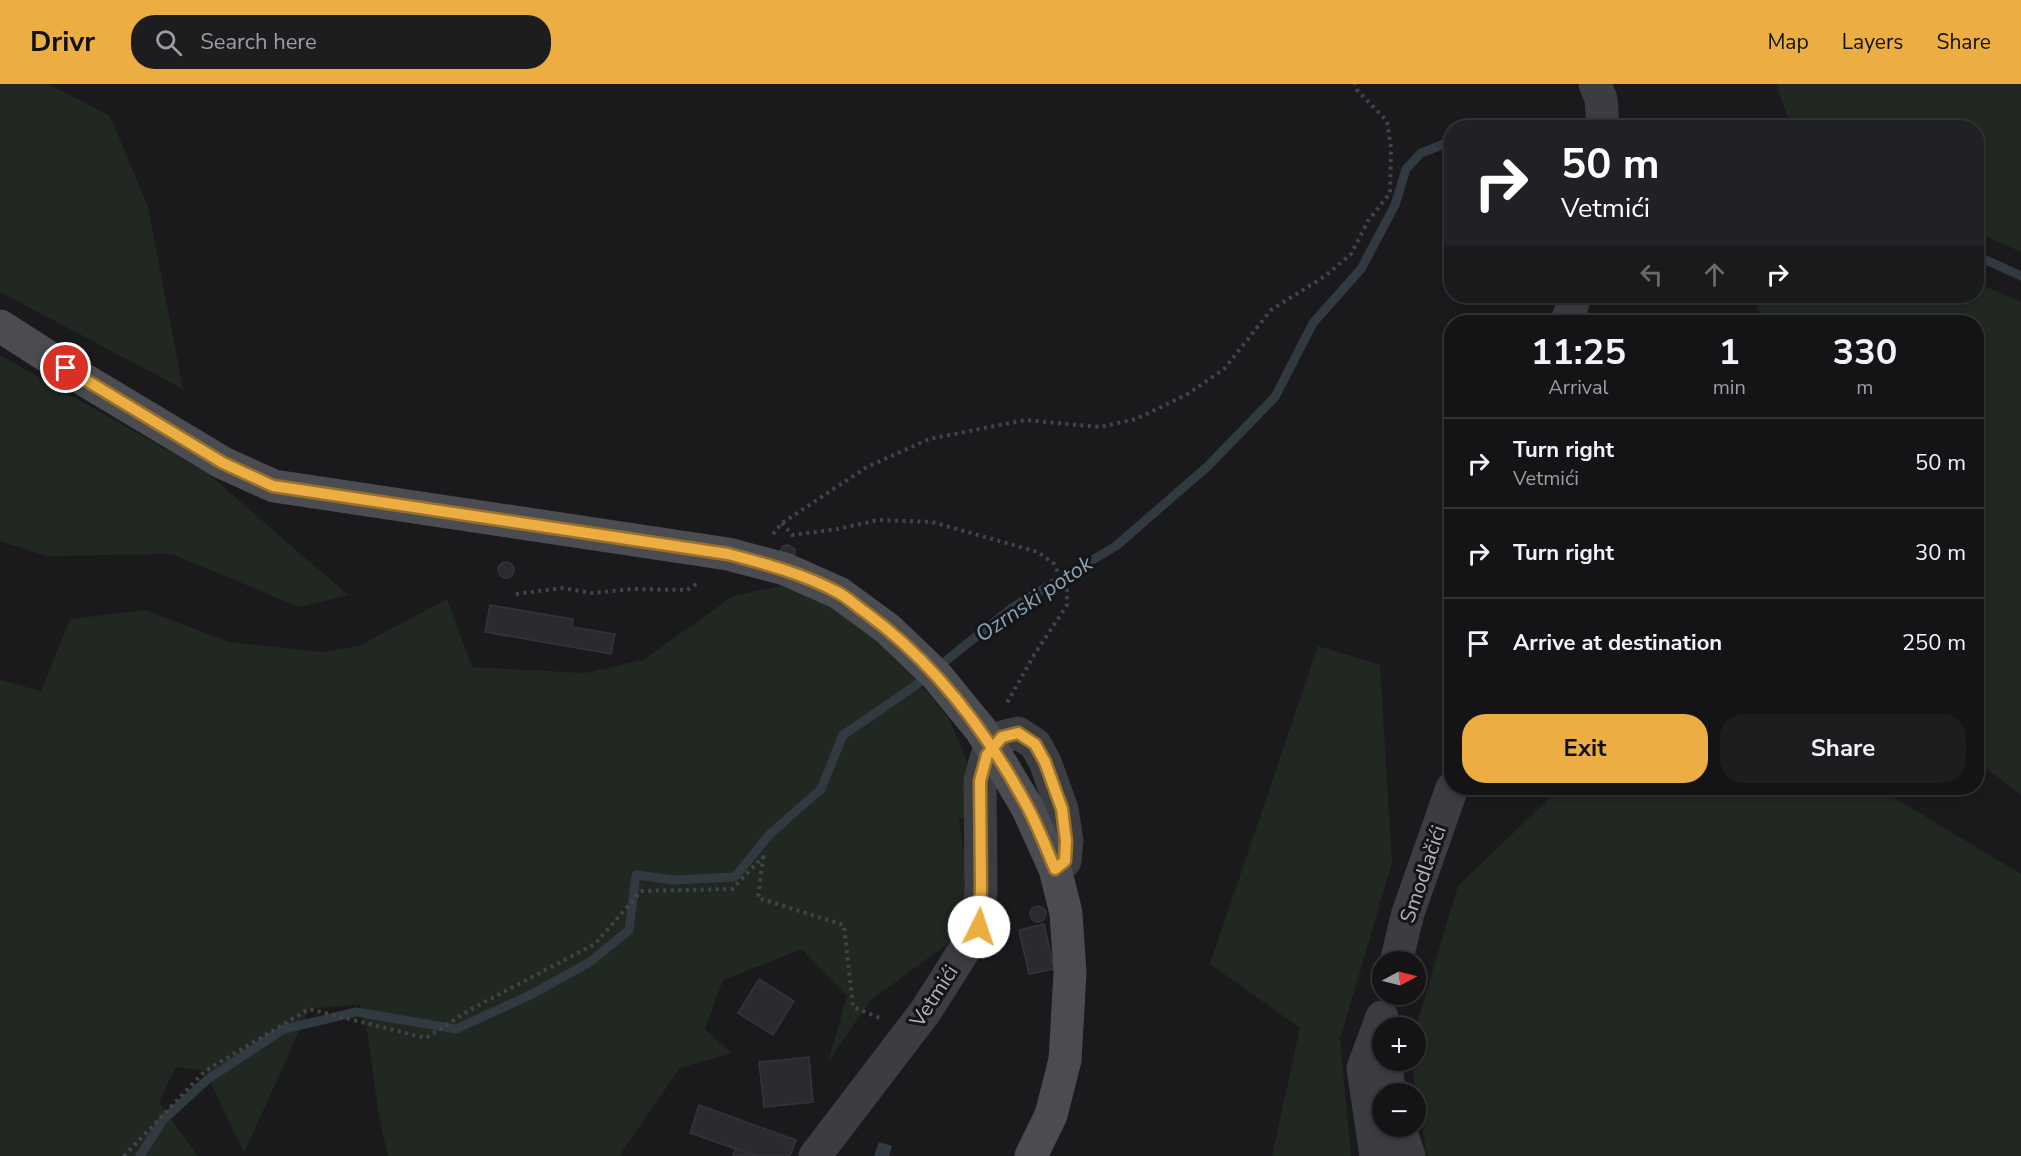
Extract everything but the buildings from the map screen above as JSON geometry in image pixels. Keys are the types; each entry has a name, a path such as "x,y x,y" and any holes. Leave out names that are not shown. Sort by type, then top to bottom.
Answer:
{"street":[{"path":"0,326 223,463 273,486 740,557 785,569 839,593 888,628 936,675 981,730 1027,807 1055,869 1065,913 1070,973 1065,1060 1051,1115 1031,1156"},
{"path":"1002,737 1018,733 1035,744 1045,762 1062,809 1066,841 1065,861 1055,869"},
{"name":"Vetmići","path":"815,1156 925,1012 979,927 980,781 987,755 1002,737"},
{"name":"Smodlačići","path":"1399,951 1408,913 1450,795"},
{"path":"1376,1156 1363,1068 1384,1013"},
{"path":"1402,1137 1409,1156"}],"path":[{"path":"516,594 562,588 592,593 633,589 687,590 740,557 782,523 867,467 929,439 1025,420 1100,427 1136,419 1186,395 1224,369 1271,310 1325,276 1351,254 1368,221 1390,193 1391,148 1387,121 1356,89 1355,84"},
{"path":"782,523 792,535 838,529 878,520 932,522 1038,552 1053,564 1067,591 1067,605 1034,655 999,717 1002,737"},
{"path":"124,1156 205,1071 309,1008 426,1038 473,1008 595,944 642,891 732,889 763,857 758,898 844,925 853,1007 911,1030"}],"shaded area":[{"path":"0,84 48,84 110,116 148,207 183,389 0,292"},
{"path":"1776,84 2021,84 2021,252 1984,235 1984,120 1789,120"},
{"path":"1984,286 2021,302 2021,795 1984,766 1984,315 1761,315 1755,303 1984,303"},
{"path":"0,355 206,472 348,595 299,607 172,554 46,556 0,541"},
{"path":"788,584 826,600 867,630 910,672 948,717 969,765 973,816 959,819 970,892 954,939 870,1001 828,1062 847,996 802,949 723,980 705,1029 731,1053 680,1068 619,1156 388,1156 379,1117 368,1037 360,1004 309,1009 244,1153 205,1071 176,1067 159,1102 198,1156 0,1156 0,680 41,691 70,619 145,610 229,642 322,652 359,646 447,599 472,667 585,673 643,660 733,596"},
{"path":"1318,646 1380,665 1392,863 1340,1039 1351,1156 1272,1156 1300,1028 1210,964"},
{"path":"1553,795 1891,795 2021,874 2021,1156 1427,1156 1424,1137 1426,1137 1426,1083 1415,1083 1413,1071 1426,1071 1426,1017 1419,1017 1423,1005 1426,1005 1426,993 1458,886"},
{"path":"879,1142 892,1146 889,1156 874,1156"}],"waterway":[{"name":"Ozrnski potok","path":"140,1156 163,1120 208,1079 284,1029 356,1012 456,1029 530,995 590,962 629,930 636,875 674,880 735,877 769,835 821,789 843,735 912,688 1013,607 1116,546 1208,466 1275,397 1313,323 1361,269 1395,205 1406,169 1421,153 1444,144"},
{"name":"Ozrnski potok","path":"1984,259 2021,276"}],"route":[{"path":"66,368 223,463 273,486 728,554 785,569 839,593 888,628 936,675 981,730 993,750 1016,788 1027,807 1055,869 1065,861 1066,841 1062,809 1045,762 1035,744 1018,733 1002,737 987,755 980,781 979,927"}]}
